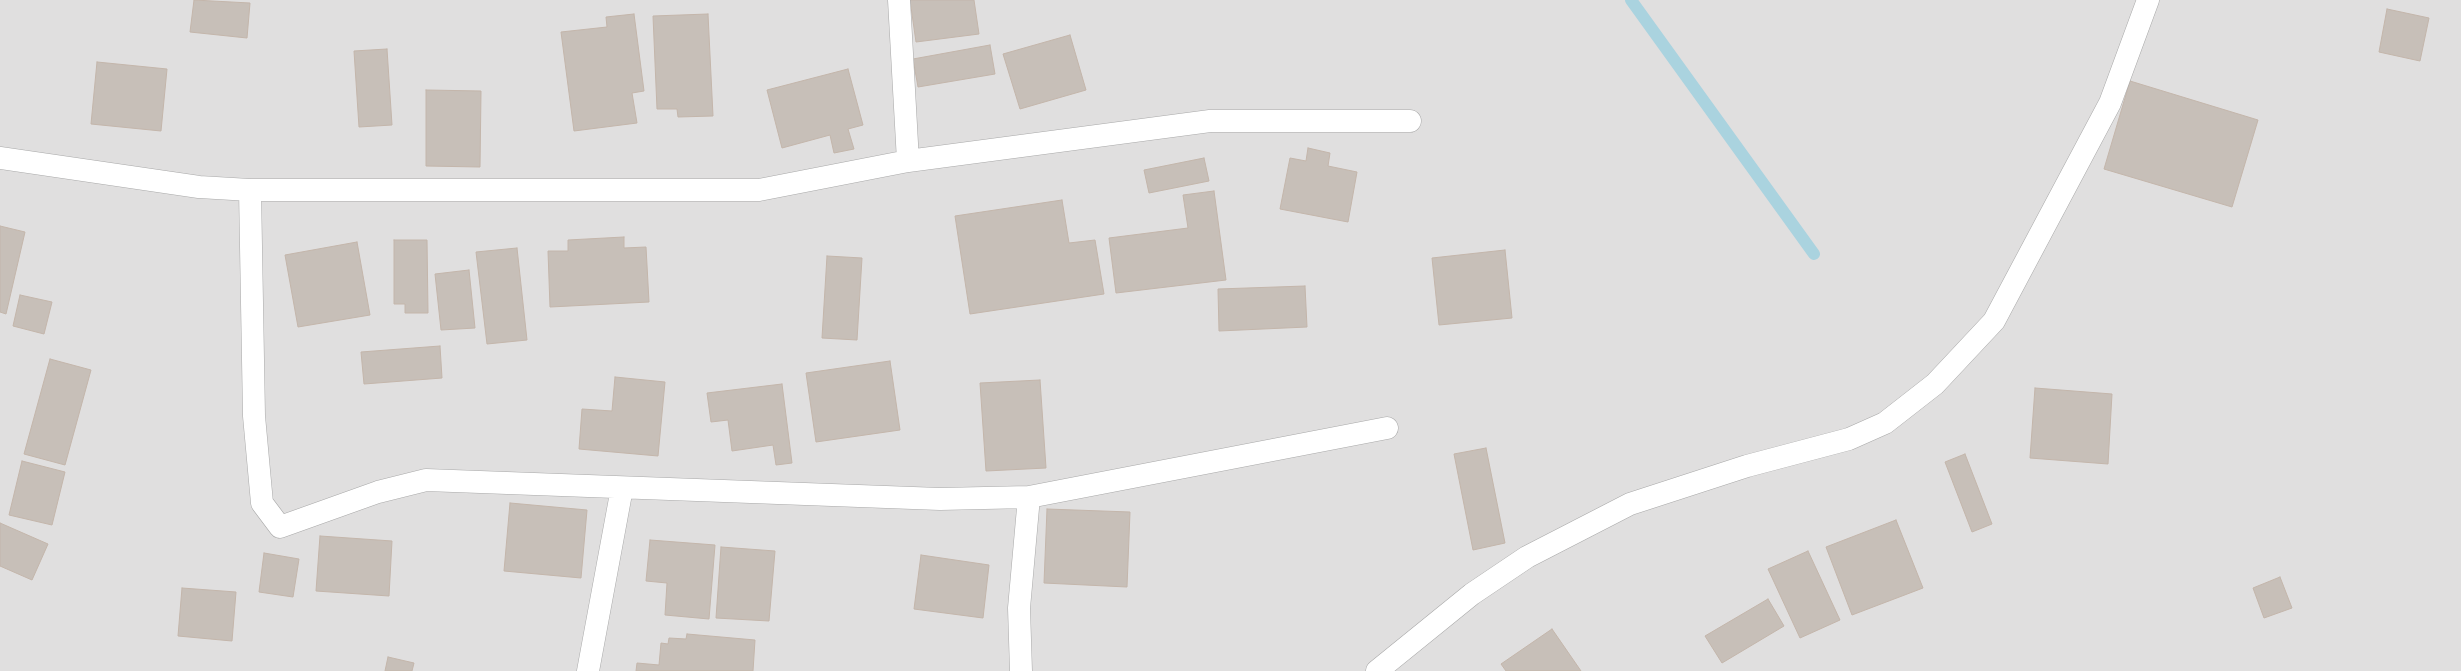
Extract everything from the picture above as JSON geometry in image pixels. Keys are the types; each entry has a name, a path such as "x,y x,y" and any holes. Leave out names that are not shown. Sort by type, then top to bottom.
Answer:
{"street":[{"path":"899,0 908,161"},
{"path":"1377,671 1472,594 1527,557 1554,543 1630,504 1747,466 1849,439 1885,423 1935,384 1994,322 2110,103 2148,0"},
{"path":"0,158 198,188 250,190 759,190 908,161 1210,121 1410,121"},
{"path":"250,190 254,416 262,503 280,527 378,492 426,480 940,499 1029,497 1387,428"},
{"path":"588,671 622,488"},
{"path":"1021,671 1019,608 1029,497"}],"shaded area":[{"path":"0,0 2461,0 2461,671 0,671"}],"building":[{"path":"194,0 250,3 247,38 190,32"},
{"path":"910,0 974,0 979,34 916,42"},
{"path":"2387,9 2429,18 2420,61 2379,52"},
{"path":"634,14 644,91 632,93 637,123 574,131 561,32 607,27 606,17"},
{"path":"708,14 713,116 678,117 677,109 657,109 653,16"},
{"path":"1070,35 1086,90 1020,109 1003,54"},
{"path":"990,45 995,74 918,87 913,59"},
{"path":"387,49 392,125 359,127 354,51"},
{"path":"97,62 167,69 161,131 91,124"},
{"path":"848,69 863,125 848,129 854,149 834,153 830,135 782,148 767,90"},
{"path":"2130,81 2258,120 2232,207 2104,169"},
{"path":"426,90 481,91 480,167 426,166"},
{"path":"1308,148 1330,153 1328,166 1357,172 1348,222 1280,209 1290,158 1306,161"},
{"path":"1204,158 1209,181 1149,193 1144,170"},
{"path":"1214,191 1226,280 1116,293 1109,238 1188,228 1183,195"},
{"path":"1062,200 1069,243 1095,240 1104,294 970,314 955,216"},
{"path":"0,226 25,232 6,314 0,312"},
{"path":"624,237 624,248 646,247 649,302 550,307 548,251 568,251 568,240"},
{"path":"394,240 427,240 428,313 405,313 405,304 394,304"},
{"path":"357,242 370,315 298,327 285,255"},
{"path":"517,248 527,340 487,344 476,252"},
{"path":"1505,250 1512,318 1439,325 1432,258"},
{"path":"827,256 862,258 857,340 822,338"},
{"path":"469,270 475,328 441,330 435,274"},
{"path":"1305,286 1307,327 1219,331 1218,289"},
{"path":"20,295 52,302 44,334 13,326"},
{"path":"440,346 442,378 364,384 361,352"},
{"path":"50,359 91,370 65,465 24,454"},
{"path":"890,361 900,430 816,442 806,373"},
{"path":"615,377 665,382 658,456 579,449 582,409 612,411"},
{"path":"1040,380 1046,468 986,471 980,383"},
{"path":"782,384 792,463 776,465 773,445 732,451 728,420 711,422 707,393"},
{"path":"2035,388 2112,394 2108,464 2030,458"},
{"path":"1486,448 1505,543 1473,550 1454,454"},
{"path":"1965,454 1992,524 1972,532 1945,462"},
{"path":"22,461 65,472 52,525 9,515"},
{"path":"510,503 587,510 581,578 504,571"},
{"path":"1047,509 1130,512 1127,587 1044,583"},
{"path":"1896,520 1923,588 1852,615 1826,547"},
{"path":"0,523 48,544 32,580 0,566"},
{"path":"320,536 392,541 389,596 316,591"},
{"path":"650,540 715,545 709,619 665,615 667,583 646,581"},
{"path":"721,547 775,551 769,621 716,618"},
{"path":"1808,551 1840,620 1800,638 1768,569"},
{"path":"264,553 299,559 293,597 259,592"},
{"path":"921,555 989,565 983,618 914,609"},
{"path":"2280,577 2292,608 2264,618 2253,588"},
{"path":"182,588 236,592 232,641 178,636"},
{"path":"1768,599 1784,626 1722,663 1705,636"},
{"path":"1552,629 1581,671 1506,671 1501,664"},
{"path":"687,634 755,640 753,671 636,671 637,663 659,665 661,643 668,644 669,638 686,639"},
{"path":"388,657 414,663 412,671 385,671"}],"waterway":[{"path":"1631,0 1814,254"}]}
